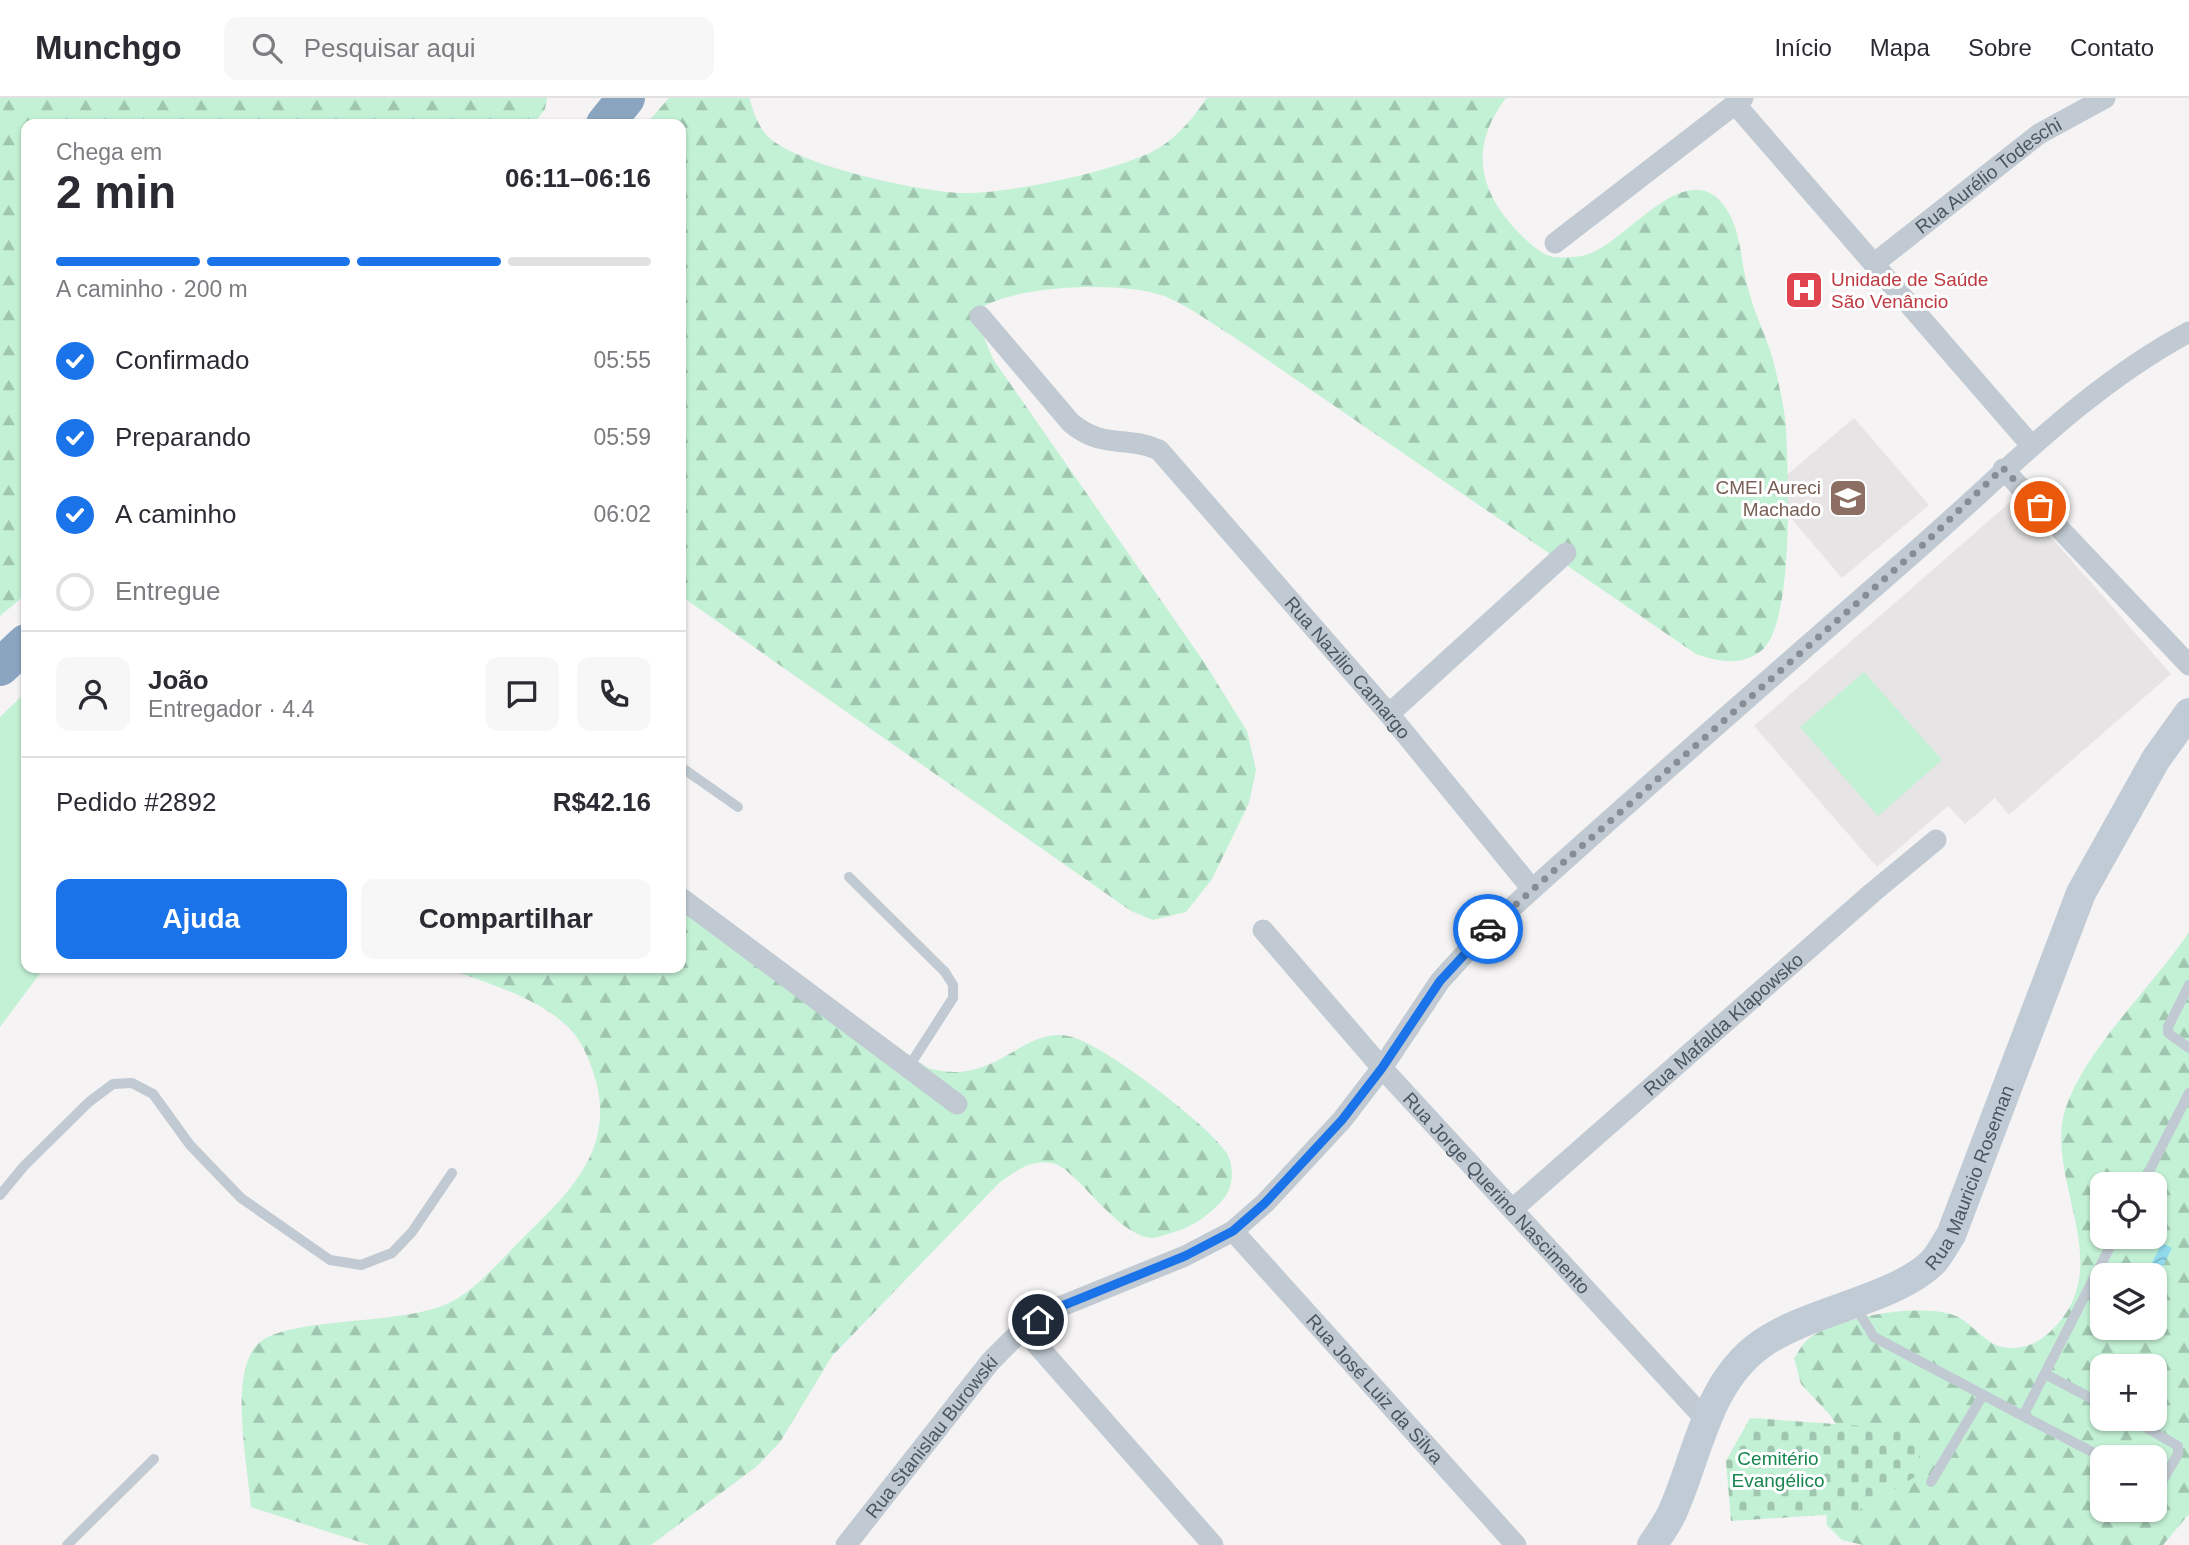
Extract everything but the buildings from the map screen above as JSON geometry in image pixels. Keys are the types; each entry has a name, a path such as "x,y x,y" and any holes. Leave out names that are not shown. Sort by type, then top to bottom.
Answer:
{"highway":[{"path":"609,119 626,98"},
{"path":"0,667 21,648"}],"main road":[{"name":"Rua Mauricio Roseman","path":"1652,1545 1671,1514 1706,1420 1727,1378 1759,1345 1796,1325 1914,1274 1932,1262 1951,1235 2081,893 2156,759 2189,713"}],"street":[{"name":"Rua Aurélio Todeschi","path":"1876,262 2039,134 2105,98"},
{"path":"1555,243 1740,101 2031,444"},
{"name":"Rua Nazilio Camargo","path":"980,316 1071,423 1086,435 1101,440 1145,443 1159,450 1389,713 1532,889"},
{"name":"Rua Stanislau Burowski","path":"846,1545 990,1362 1023,1329 1052,1310 1185,1256 1233,1231 1265,1203 1342,1120 1382,1068 1440,981 1482,935 1925,543 2031,444 2156,349 2189,332"},
{"path":"2003,468 2189,664"},
{"path":"1389,713 1566,553"},
{"name":"Rua Mafalda Klapowsko","path":"1513,1209 1872,893 1936,840"},
{"path":"686,902 957,1104"},
{"name":"Rua Jorge Querino Nascimento","path":"1263,930 1382,1068 1706,1420"},
{"name":"Rua José Luiz da Silva","path":"1233,1231 1516,1545"},
{"path":"1023,1329 1213,1545"}],"lane":[{"path":"686,771 738,807"},
{"path":"849,877 946,972 953,985 953,998 908,1068"},
{"path":"2189,985 2168,1032 2189,1048"},
{"path":"0,1195 24,1166 89,1102 113,1084 132,1083 153,1094 190,1145 241,1198 330,1260 361,1265 392,1253 412,1232 452,1173"},
{"path":"2149,1172 2189,1093"},
{"path":"2023,1416 2109,1249"},
{"path":"1853,1302 1859,1317 1874,1337 2090,1451"},
{"path":"2045,1374 2090,1398"},
{"path":"1931,1482 1983,1395"},
{"path":"2152,1431 2178,1446 2178,1454 2167,1473"},
{"path":"67,1545 153,1459"}],"shaded area":[{"name":"CMEI Aureci Machado","path":"1854,418 1929,505 1842,578 1768,491"},
{"path":"2016,497 2171,674 2009,815 1995,798 1965,824 1948,806 1877,867 1754,726"}],"green space":[{"path":"0,98 547,98 545,109 538,119 21,119 21,598 0,616"},
{"path":"669,98 750,98 755,116 764,132 777,144 799,155 889,182 964,193 1036,185 1093,172 1142,156 1173,137 1207,98 1506,98 1486,134 1483,169 1495,202 1506,218 1527,241 1545,254 1554,257 1586,255 1602,247 1659,204 1679,194 1697,190 1715,196 1730,215 1739,243 1746,282 1774,362 1785,415 1787,546 1780,611 1772,636 1761,651 1737,661 1696,654 1234,337 1164,296 1124,288 1073,288 1023,293 984,306 980,328 993,359 1204,662 1247,731 1256,770 1249,803 1212,879 1186,912 1153,920 1131,911 686,600 686,119 650,119"},
{"path":"1864,672 1942,760 1878,816 1800,727"},
{"path":"21,697 21,973 40,973 0,1027 0,717"},
{"path":"686,903 928,1068 951,1072 972,1070 1036,1040 1051,1036 1068,1036 1104,1053 1152,1085 1215,1139 1226,1152 1230,1162 1232,1174 1228,1192 1202,1219 1181,1230 1153,1238 1133,1232 1123,1225 1059,1166 1044,1162 1017,1170 999,1183 832,1356 780,1442 756,1467 651,1545 369,1545 251,1507 242,1400 243,1379 248,1360 256,1346 270,1336 291,1330 404,1315 430,1310 451,1302 486,1275 553,1208 582,1172 592,1152 600,1107 596,1081 583,1047 570,1029 543,1008 461,973 686,973"},
{"path":"2189,932 2189,1514 2163,1545 1863,1545 1842,1540 1827,1525 1826,1509 1846,1439 1830,1415 1801,1384 1794,1358 1806,1341 1819,1332 1857,1319 1903,1311 1943,1312 1958,1317 1990,1342 2009,1348 2028,1346 2050,1332 2069,1308 2078,1284 2080,1258 2062,1151 2062,1125 2068,1101 2080,1076 2115,1026"},
{"name":"Cemitério Evangélico","path":"1750,1418 1920,1430 1918,1475 1854,1513 1731,1521 1726,1461"}],"water":[{"path":"2167,1246 2172,1248 2164,1263 2152,1263 2159,1249 2167,1249"}],"way so far":[{"path":"1488,929 1616,813 1925,543 2003,468 2040,507"}],"place":[{"name":"Unidade de Saúde São Venâncio","path":"1804,290"},
{"name":"CMEI Aureci Machado","path":"1848,498"}],"route":[{"path":"1038,1320 1052,1310 1185,1256 1233,1231 1265,1203 1342,1120 1382,1068 1440,981 1488,929"}]}
